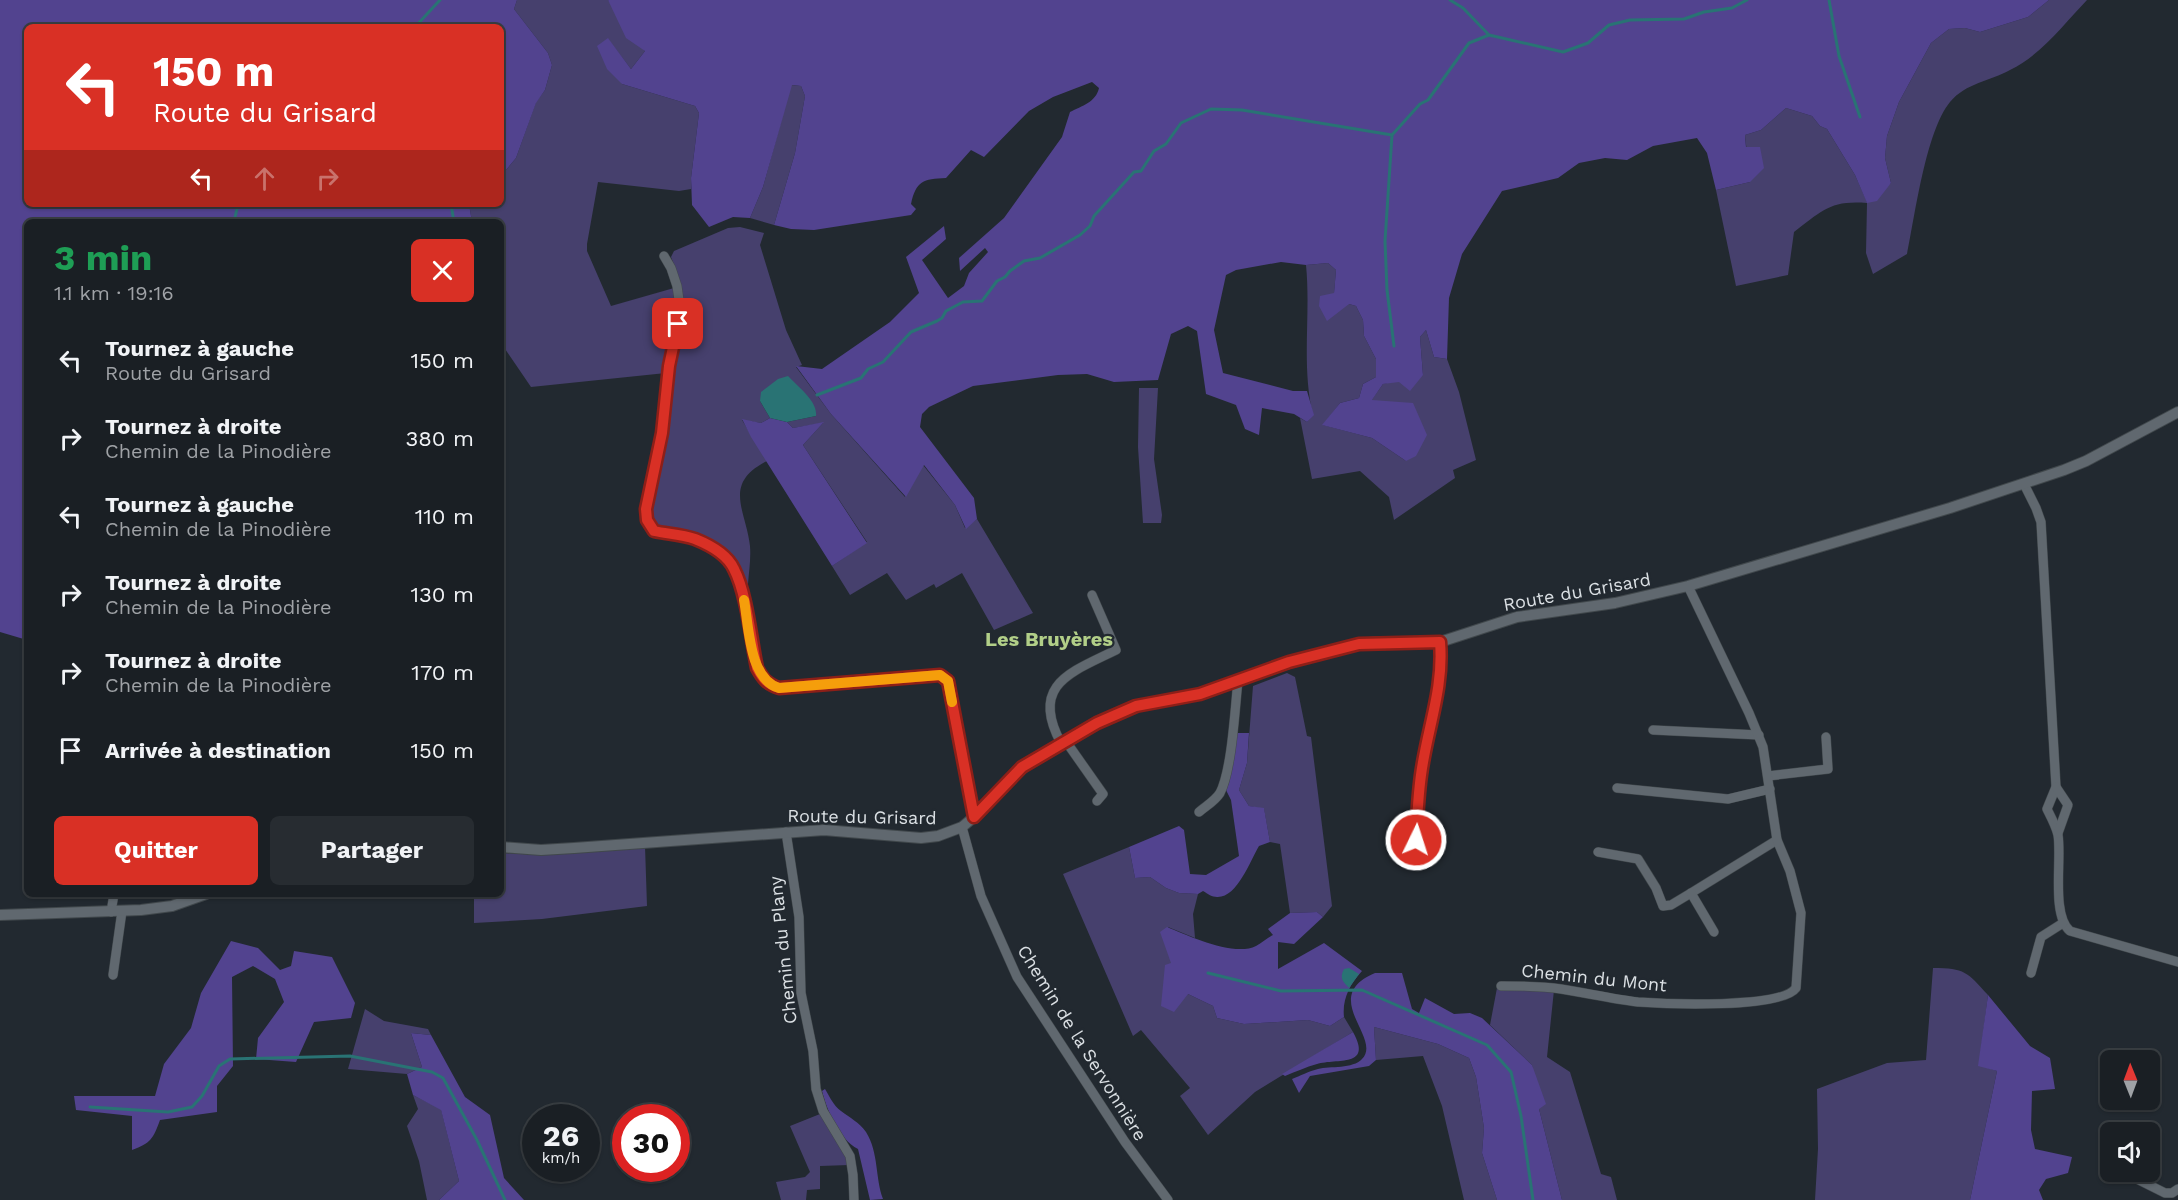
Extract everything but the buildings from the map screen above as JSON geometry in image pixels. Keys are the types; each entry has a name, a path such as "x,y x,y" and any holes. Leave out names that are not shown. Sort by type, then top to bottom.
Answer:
{"street":[{"path":"664,256 672,268 680,307 669,366 662,433 646,509 647,520 654,531 686,536 714,548 723,554 734,568 742,590 757,668 770,685 779,688 940,675 948,681 974,817"},
{"name":"Route du Grisard","path":"504,847 563,849 841,830 921,838 938,836 962,827 1022,767 1063,741 1136,706 1200,694 1289,662 1359,644 1440,642 1517,617 1616,603 1688,586 2024,484 2086,461 2178,412"},
{"path":"2024,484 2041,522 2056,787 2047,809 2058,833"},
{"name":"Chemin du Mont","path":"1501,986 1560,989 1630,1001 1672,1003 1758,1001 1778,998 1794,991 1798,977 1801,913 1790,871 1778,840 1759,735 1688,586"},
{"path":"1092,595 1116,650 1069,673 1056,686 1049,711 1054,731 1103,794 1097,801"},
{"path":"1421,854 1416,840 1421,775 1438,696 1442,665 1440,642"},
{"path":"1199,812 1216,799 1225,778 1238,680"},
{"path":"1653,730 1759,735"},
{"path":"1768,776 1828,769 1826,737"},
{"path":"2056,787 2068,805 2058,833 2060,904 2064,923 2070,931 2178,962"},
{"path":"1617,788 1728,799 1770,789"},
{"name":"Chemin de la Servonnière","path":"962,827 981,896 1017,977 1118,1132 1168,1200"},
{"name":"Chemin du Plany","path":"786,832 799,917 801,993 813,1051 816,1089 823,1111 850,1156 854,1200"},
{"path":"1598,852 1638,859 1656,888 1663,906 1671,905 1778,840"},
{"path":"1691,893 1714,932"},
{"path":"112,975 117,911 115,897"},
{"path":"0,915 117,911 172,906 198,897"},
{"path":"2031,973 2041,937 2064,923"},
{"path":"2142,1182 2165,1193 2172,1193 2178,1189"}],"shaded area":[{"path":"0,0 517,0 514,9 548,53 552,65 545,90 536,103 516,158 504,172 504,24 24,24 24,207 470,207 472,219 24,219 24,639 0,632"},
{"path":"517,0 608,0 645,51 631,69 608,39 622,84 695,106 699,113 691,189 679,191 598,182 587,244 587,251 611,306 674,288 677,310 666,373 531,387 504,347 504,219 472,219 470,207 504,207 504,172 516,158 536,102 545,90 552,65 548,53 514,9"},
{"path":"608,0 2049,0 2028,17 1980,32 1965,28 1949,29 1931,43 1899,102 1887,136 1885,158 1891,183 1877,201 1867,203 1855,175 1827,129 1820,126 1812,116 1786,108 1761,130 1745,135 1746,147 1760,147 1764,168 1750,182 1716,190 1707,153 1697,138 1653,146 1627,160 1605,158 1579,163 1558,178 1502,191 1462,254 1449,298 1447,359 1434,357 1426,330 1420,337 1423,375 1410,391 1399,382 1383,384 1372,400 1413,403 1427,435 1416,456 1406,461 1372,438 1322,425 1340,403 1359,398 1363,384 1376,377 1376,359 1364,336 1363,320 1356,306 1349,304 1327,321 1319,306 1320,296 1334,293 1336,270 1328,263 1306,265 1281,262 1236,270 1226,275 1214,330 1223,373 1293,391 1307,391 1314,415 1307,422 1294,414 1262,408 1259,435 1245,429 1236,405 1206,394 1197,331 1188,326 1171,334 1158,380 1114,382 1087,374 1058,375 973,386 929,407 922,414 920,427 974,498 977,519 966,529 955,505 924,465 906,497 831,414 796,366 822,369 890,322 919,293 906,257 944,226 946,239 922,260 948,298 964,286 969,273 988,252 985,248 960,271 959,258 1004,218 1062,137 1070,112 1092,100 1099,88 1092,82 1053,97 1029,111 984,157 971,150 946,178 932,179 922,183 915,190 911,204 916,209 911,215 814,230 791,229 774,225 795,153 805,96 801,86 792,85 763,187 750,218 733,217 709,227 692,205 691,178 699,113 695,106 622,84 607,69 597,46 608,38 631,69 645,51 626,38"},
{"path":"2049,0 2087,0 2032,56 2010,70 1963,91 1950,102 1934,132 1928,153 1907,254 1873,274 1866,253 1867,203 1844,203 1827,208 1794,232 1788,275 1736,286 1716,190 1750,182 1745,135 1761,130 1786,108 1812,116 1820,126 1827,129 1855,175 1867,202 1891,183 1885,158 1887,136 1899,102 1931,43 1949,29 1965,28 1980,32 2028,17"},
{"path":"791,85 801,86 805,96 795,153 774,225 750,218 763,187"},
{"path":"740,227 764,233 760,245 786,330 802,365 796,367 831,414 905,497 923,465 955,505 965,528 977,519 1033,613 994,630 962,573 936,588 934,584 906,600 887,573 850,595 832,566 867,542 803,445 823,423 793,428 787,422 816,416 760,401 770,418 761,423 742,420 767,461 753,470 745,479 741,489 740,499 750,546 748,584 745,583 731,554 714,544 654,526 650,519 649,509 683,319 680,288 671,257 674,251 728,228"},
{"path":"1328,263 1336,270 1334,294 1356,306 1363,320 1364,336 1376,359 1376,377 1363,384 1359,398 1340,403 1323,425 1372,438 1406,461 1371,401 1383,384 1423,375 1420,337 1426,330 1434,357 1447,359 1459,392 1476,460 1453,470 1455,478 1394,520 1389,497 1360,471 1312,479 1300,418 1307,422 1313,415 1309,396 1307,359 1306,265"},
{"path":"788,376 810,399 816,410 816,416 787,422 770,418 760,401 761,392 778,379"},
{"path":"1139,388 1158,388 1154,459 1162,515 1161,523 1143,523 1138,447"},
{"path":"770,418 787,422 793,428 824,422 803,445 867,543 832,566 742,419 761,423"},
{"path":"1287,673 1295,677 1307,736 1311,737 1332,906 1323,917 1317,912 1290,913 1280,844 1270,842 1264,809 1249,806 1239,790 1247,763 1253,686"},
{"path":"1235,733 1249,733 1247,763 1239,790 1249,806 1264,808 1270,842 1259,846 1237,885 1224,896 1217,897 1203,891 1198,894 1179,893 1166,888 1150,877 1135,878 1129,847 1179,826 1184,830 1190,874 1206,875 1239,856 1231,800 1226,790"},
{"path":"645,846 647,906 542,919 474,923 474,897 504,897 504,853 541,855"},
{"path":"1129,847 1135,878 1150,877 1166,888 1179,893 1198,894 1193,914 1195,938 1168,927 1188,994 1213,1006 1217,1018 1244,1024 1308,1020 1330,1026 1344,1017 1353,1032 1255,1092 1208,1135 1180,1096 1190,1088 1141,1030 1133,1036 1063,874"},
{"path":"1317,912 1323,917 1294,944 1278,942 1278,969 1324,943 1362,971 1348,992 1344,1004 1344,1017 1330,1026 1308,1020 1244,1024 1217,1018 1213,1006 1188,994 1174,1012 1161,1006 1165,965 1171,963 1160,932 1167,927 1212,944 1247,949 1273,935 1268,929 1290,913"},
{"path":"231,941 258,948 280,970 291,966 294,951 332,957 355,1003 351,1018 314,1022 296,1062 256,1059 258,1038 284,1002 275,979 253,966 232,977 233,1066 217,1086 217,1112 160,1120 150,1140 132,1150 132,1116 76,1110 74,1096 155,1096 164,1064 191,1028 201,993"},
{"path":"1349,968 1359,974 1349,988 1343,982 1342,977 1344,969"},
{"path":"1933,968 1959,970 1970,976 1988,995 1979,1065 1997,1071 1970,1200 1815,1200 1818,1149 1817,1089 1887,1063 1926,1060"},
{"path":"1375,973 1402,973 1412,1009 1419,1013 1425,998 1454,1014 1470,1013 1482,1018 1532,1065 1546,1104 1539,1109 1562,1200 1497,1200 1482,1153 1484,1128 1476,1077 1469,1058 1438,1044 1374,1027 1376,1060 1369,1066 1310,1076 1299,1093 1292,1079 1318,1069 1341,1067 1362,1059 1366,1050 1365,1040 1351,1005 1352,994 1359,983"},
{"path":"1497,988 1554,990 1547,1057 1570,1072 1601,1174 1611,1177 1617,1200 1562,1200 1539,1109 1532,1065 1490,1025"},
{"path":"1988,995 2030,1046 2050,1058 2055,1089 2032,1091 2031,1130 2035,1149 2072,1157 2068,1173 2046,1179 2039,1190 2043,1200 1970,1200 1997,1071 1978,1066"},
{"path":"365,1009 384,1021 428,1029 431,1035 411,1033 422,1067 407,1074 348,1069"},
{"path":"1374,1027 1438,1044 1469,1058 1476,1077 1484,1128 1482,1153 1497,1200 1464,1200 1442,1106 1423,1056 1376,1060"},
{"path":"1353,1032 1359,1051 1356,1056 1317,1064 1285,1076 1282,1074"},
{"path":"411,1033 431,1035 465,1097 490,1115 504,1178 524,1200 439,1200 459,1181 441,1110 413,1095 407,1074 422,1067"},
{"path":"825,1089 836,1106 866,1132 873,1148 883,1199 870,1200 858,1149 845,1139 835,1124 822,1091"},
{"path":"413,1095 441,1109 459,1181 439,1200 427,1200 419,1161 407,1126 418,1109"},
{"path":"820,1114 845,1152 849,1165 820,1166 820,1189 807,1190 806,1200 781,1200 776,1182 805,1177 810,1172 790,1126"}],"waterway":[{"path":"418,24 440,0"},
{"path":"1450,0 1463,8 1489,35 1563,52 1588,43 1609,25 1630,20 1684,19 1704,12 1732,8 1747,0"},
{"path":"1829,0 1839,56 1860,117"},
{"path":"817,395 861,378 868,369 883,362 911,332 937,321 946,311 963,302 982,301 997,281 1024,261 1040,258 1080,235 1134,172 1141,171 1154,151 1166,144 1181,123 1211,109 1242,110 1392,135 1420,104 1428,100 1469,43 1489,35"},
{"path":"1392,135 1385,241 1387,290 1394,346"},
{"path":"235,219 237,207"},
{"path":"452,207 454,219"},
{"path":"1208,973 1281,991 1362,990 1487,1045 1511,1072 1521,1116 1533,1200"},
{"path":"90,1107 168,1112 192,1107 202,1096 219,1066 230,1059 350,1056 432,1072 443,1078 477,1140 505,1200"}],"slow traffic":[{"path":"744,600 757,668 770,685 779,688 940,675 948,681 952,702"}],"district":[{"name":"Les Bruyères","path":"1049,639"}],"route":[{"path":"678,324 669,366 662,433 646,509 647,520 654,531 686,536 714,548 723,554 734,568 742,590 757,668 770,685 779,688 940,675 948,681 974,817 1022,767 1097,723 1136,706 1200,694 1289,662 1344,647 1376,642 1440,642 1442,665 1438,696 1421,775 1416,840"}]}
